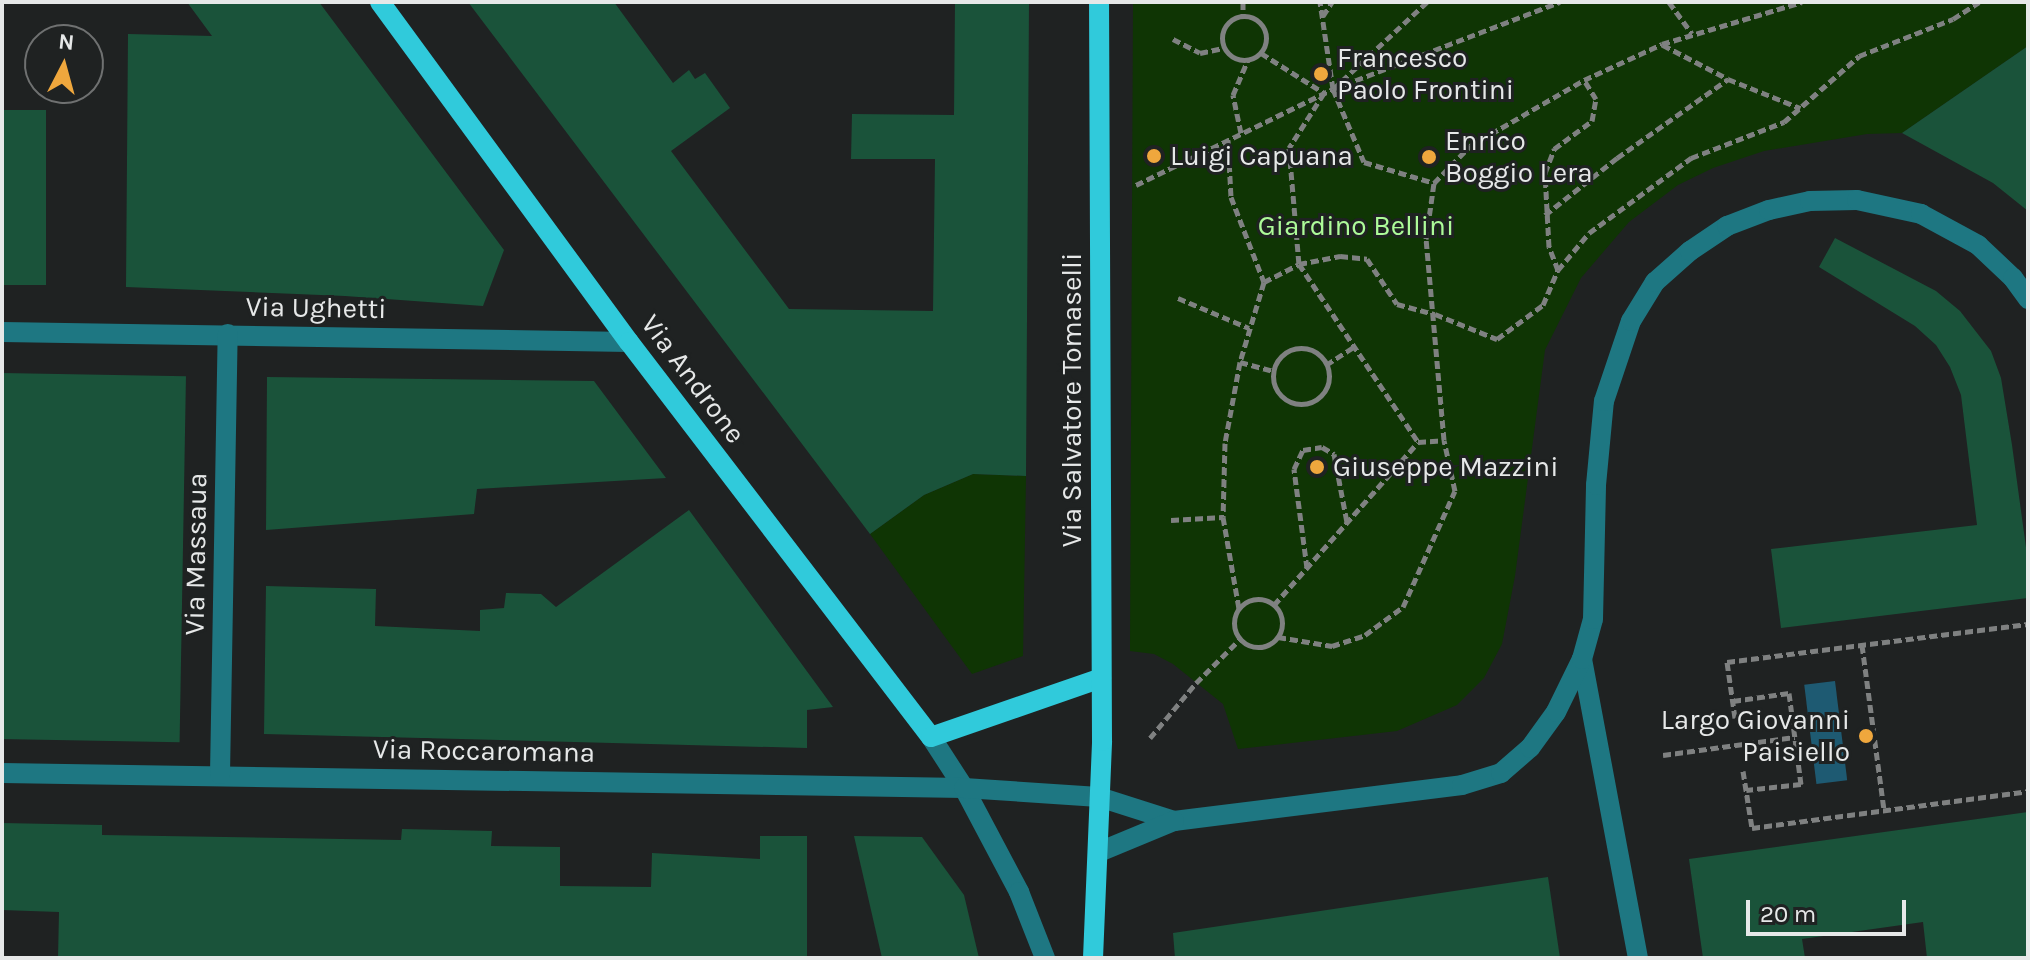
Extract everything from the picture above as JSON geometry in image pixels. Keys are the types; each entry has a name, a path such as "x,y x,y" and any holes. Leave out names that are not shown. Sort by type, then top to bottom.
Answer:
{"main road":[{"name":"Via Androne","path":"380,2 629,342 931,737"},
{"name":"Via Salvatore Tomaselli","path":"1093,958 1099,852 1101,678 1099,2"},
{"path":"931,737 1101,678"}],"street":[{"path":"1099,852 1174,821 1462,785 1501,773 1530,748 1556,712 1582,659 1593,619 1596,485 1604,401 1631,321 1655,282 1690,251 1727,226 1769,210 1810,201 1857,200 1921,214 1978,245 2013,278 2028,299"},
{"name":"Via Ughetti","path":"2,332 629,342"},
{"name":"Via Massaua","path":"220,774 228,334"},
{"path":"1582,659 1638,958"},
{"name":"Via Androne","path":"931,737 964,788 1019,892 1045,958"},
{"name":"Via Roccaromana","path":"2,773 964,788 1099,797 1174,821"}],"path":[{"path":"1243,2 1243,16"},
{"path":"1320,2 1333,89 1364,162 1434,183"},
{"path":"1322,16 1332,2"},
{"path":"1333,89 1427,2"},
{"path":"1132,187 1333,89 1560,2"},
{"path":"1669,2 1692,34"},
{"path":"1228,140 1231,197 1264,282 1240,362 1225,443 1223,517 1239,609 1234,624 1240,639 1260,648 1278,637 1332,646 1365,635 1403,607 1455,491 1444,440 1426,239 1434,183 1470,146 1584,80 1662,44 1802,2"},
{"path":"1264,282 1299,264 1340,256 1367,259 1397,304 1435,314 1497,339 1543,305 1558,270 1589,233 1691,158 1784,122 1859,56 1953,19 1979,2"},
{"path":"1243,16 1263,25 1266,39 1261,53 1248,60 1235,58 1224,48 1225,27 1229,21 1243,16"},
{"path":"1173,39 1200,53 1224,48"},
{"path":"1662,44 1728,79 1800,108"},
{"path":"1261,53 1324,93"},
{"path":"1241,133 1233,95 1248,60"},
{"path":"1545,215 1617,158 1728,79"},
{"path":"1558,270 1549,247 1545,173 1554,149 1592,121 1596,99 1584,80"},
{"path":"1324,93 1289,148 1299,264 1418,442"},
{"path":"1178,298 1249,328"},
{"path":"1326,365 1354,347"},
{"path":"1297,349 1314,352 1326,365 1328,374 1324,392 1308,403 1290,402 1282,397 1273,381 1273,371 1281,356 1297,349"},
{"path":"1240,362 1273,371"},
{"path":"1274,605 1418,442 1444,440"},
{"path":"1307,568 1294,469 1303,450 1322,447 1334,454 1347,523"},
{"path":"1171,520 1223,517"},
{"path":"1239,609 1257,599 1274,605 1282,617 1278,637"},
{"path":"1735,718 1727,662 2028,624"},
{"path":"1150,738 1196,683 1240,639"},
{"path":"1862,645 1884,810"},
{"path":"1733,701 1789,693 1801,784 1746,790"},
{"path":"1663,755 1795,737"},
{"path":"1743,771 1752,828 2028,791"}],"green space":[{"name":"Giardino Bellini","path":"1133,2 2028,2 2028,46 1902,133 1867,134 1764,151 1713,168 1678,185 1629,222 1581,278 1545,350 1515,576 1502,644 1484,678 1457,705 1397,731 1238,749 1223,704 1173,664 1154,654 1130,651"},
{"path":"973,474 1026,476 1023,656 972,674 870,534 924,495"}],"water":[{"path":"1835,681 1847,780 1816,784 1804,685"}],"building":[{"path":"187,2 319,2 504,250 483,306 345,296 126,287 128,34 212,36"},
{"path":"468,2 614,2 673,83 689,70 695,79 705,73 730,108 671,151 789,309 933,311 935,159 851,159 852,114 954,115 955,2 1029,2 1026,476 973,474 924,495 870,534"},
{"path":"2028,46 2028,211 1993,183 1902,133"},
{"path":"2,110 46,110 46,285 2,285"},
{"path":"1835,238 1936,291 1960,311 1991,351 2001,378 2012,445 2028,562 2028,598 1781,628 1771,549 1977,525 1961,395 1950,367 1936,345 1915,326 1819,267"},
{"path":"2,373 186,376 180,742 2,739"},
{"path":"267,377 594,381 666,478 477,489 474,514 266,530"},
{"path":"689,510 833,707 807,710 807,748 264,734 266,586 376,589 375,626 480,631 480,610 504,608 506,593 541,594 556,607"},
{"path":"2028,812 2028,958 1927,958 1923,922 1802,939 1805,958 1703,958 1689,859"},
{"path":"2,823 102,825 102,835 401,840 402,829 492,831 491,846 560,847 560,886 651,887 652,853 760,859 760,836 807,836 807,958 58,958 59,912 2,910"},
{"path":"854,836 922,837 964,895 979,958 882,958"},
{"path":"1548,877 1560,958 1175,958 1173,933"}],"place":[{"name":"Francesco Paolo Frontini","path":"1321,74"},
{"name":"Luigi Capuana","path":"1154,156"},
{"name":"Enrico Boggio Lera","path":"1429,157"},
{"name":"Giuseppe Mazzini","path":"1317,467"},
{"name":"Largo Giovanni Paisiello","path":"1866,736"}]}
